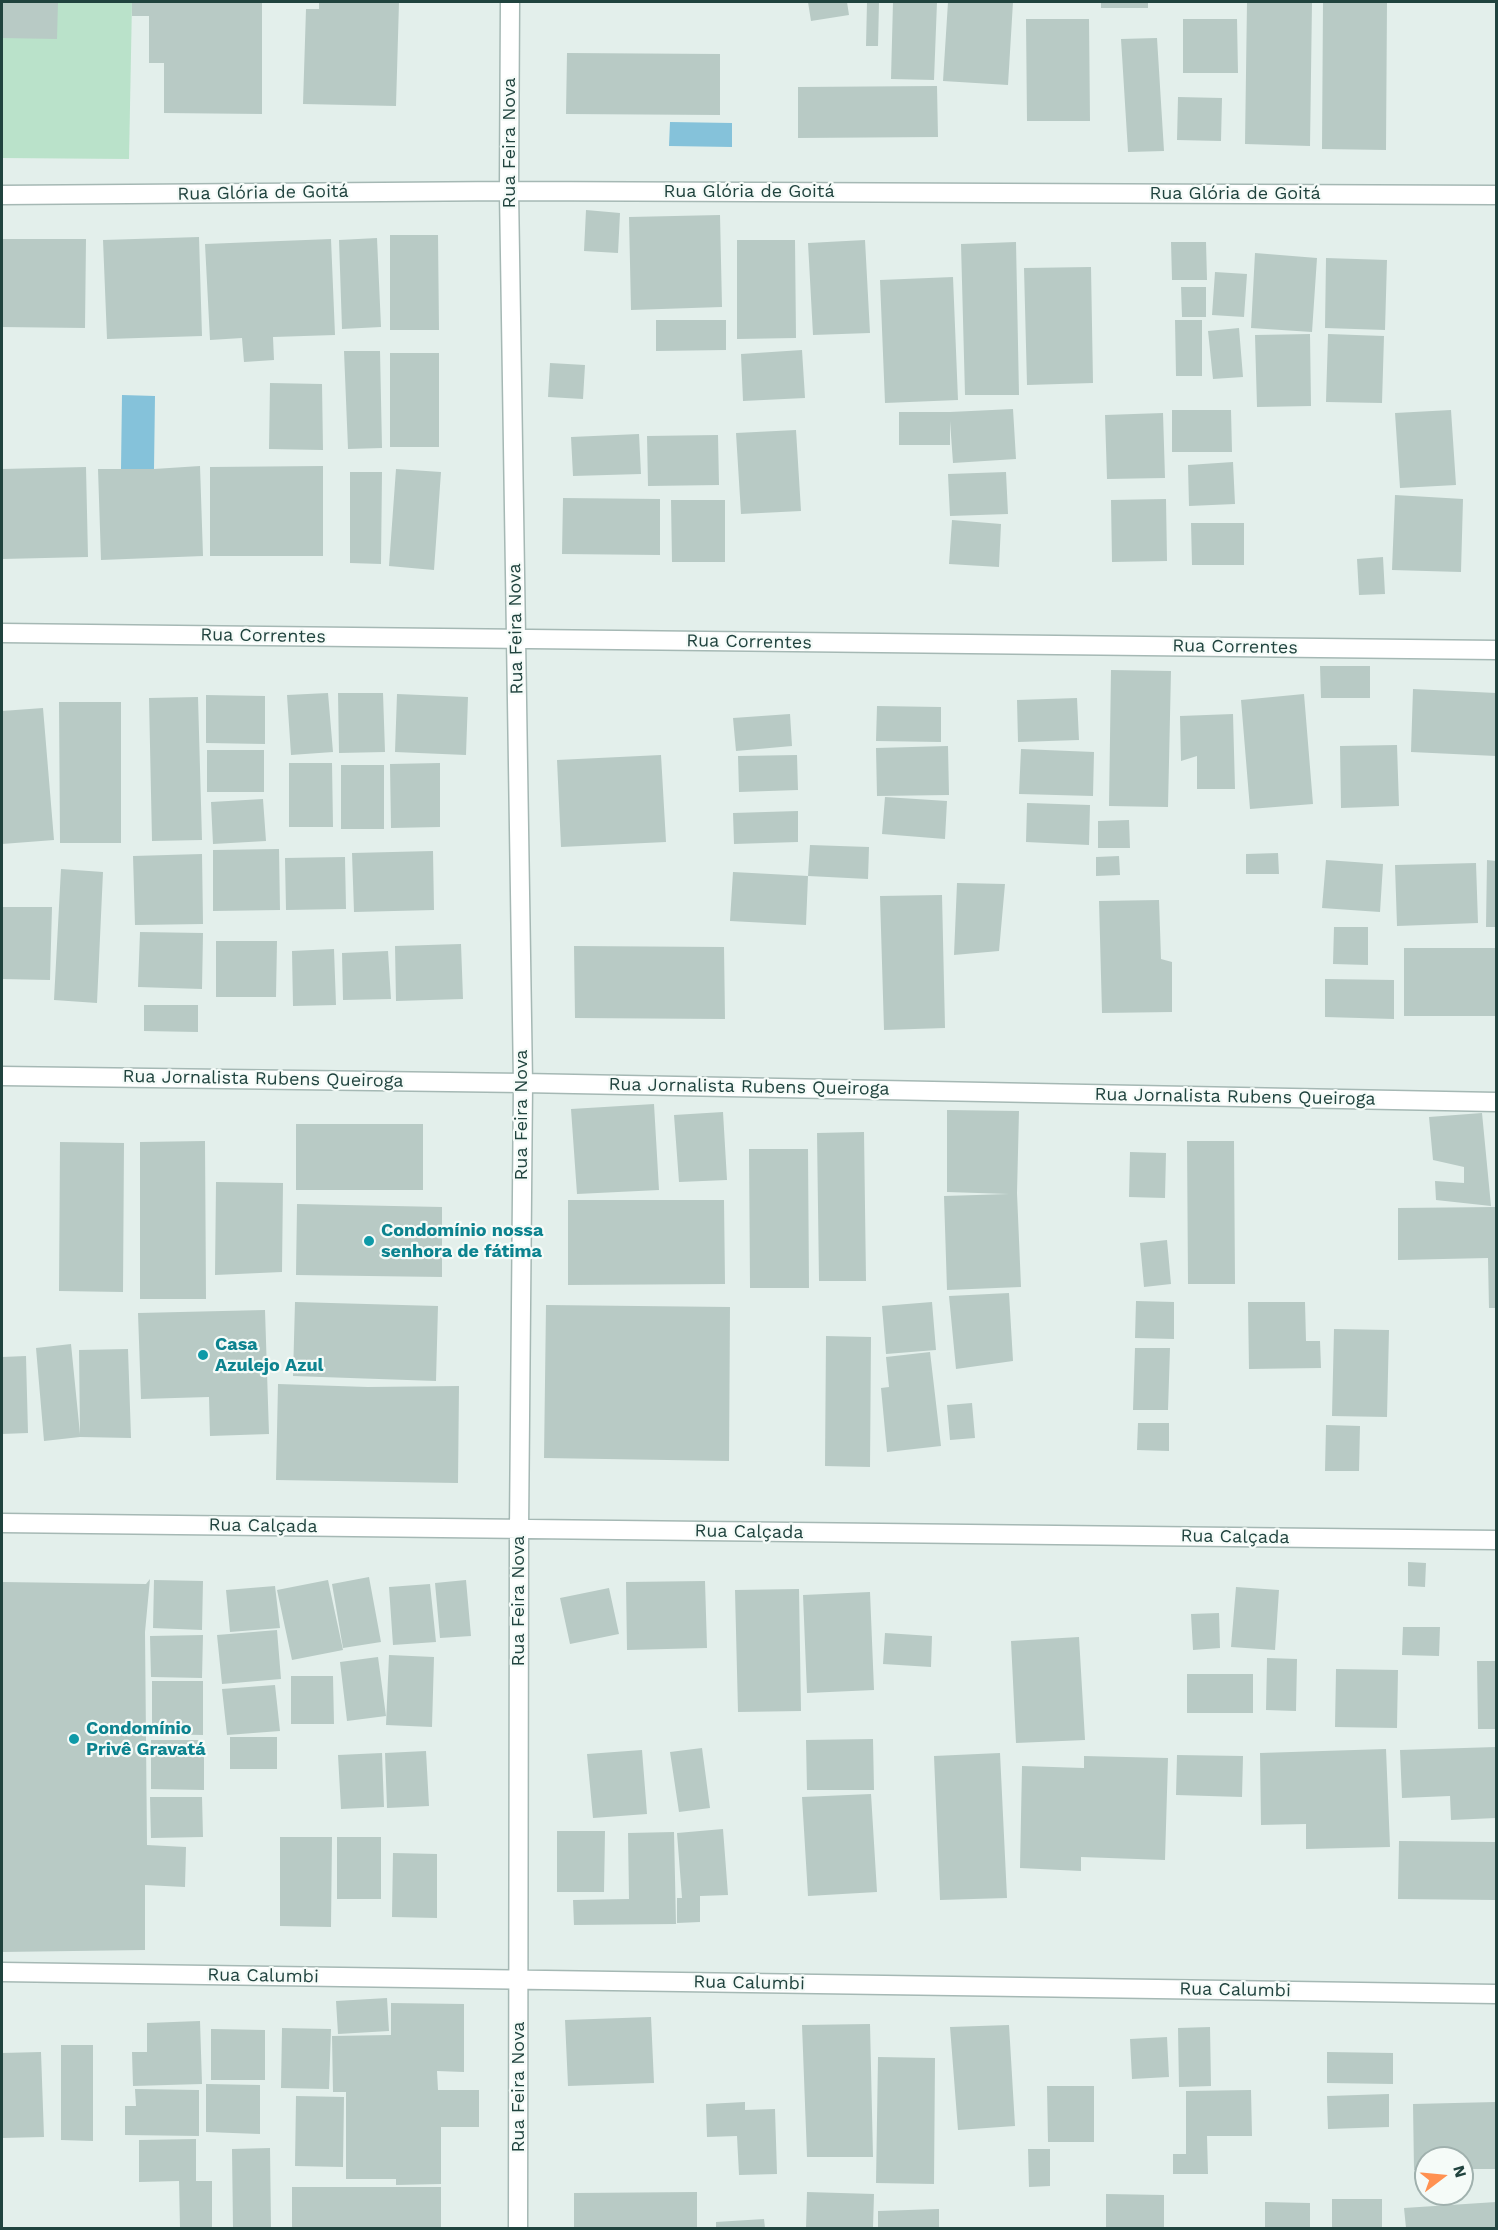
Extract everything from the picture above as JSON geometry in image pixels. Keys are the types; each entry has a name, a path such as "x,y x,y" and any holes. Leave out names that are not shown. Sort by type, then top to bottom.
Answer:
{"street":[{"name":"Rua Feira Nova","path":"510,2 509,191 523,1083 519,1529 518,2229"},
{"name":"Rua Glória de Goitá","path":"2,195 509,191 1497,195"},
{"name":"Rua Correntes","path":"2,633 1497,650"},
{"name":"Rua Jornalista Rubens Queiroga","path":"2,1076 523,1083 1497,1102"},
{"name":"Rua Calçada","path":"2,1524 1497,1540"},
{"name":"Rua Calumbi","path":"2,1972 1497,1994"}],"green space":[{"path":"2,2 132,2 129,159 2,158"}],"water":[{"path":"670,122 732,123 732,147 669,146"},
{"path":"122,395 155,396 154,469 121,469"}],"building":[{"path":"2,2 58,2 57,39 2,38"},
{"path":"132,2 262,2 262,114 164,113 164,63 149,63 149,16 132,16"},
{"path":"319,2 399,2 396,106 303,104 306,9 319,9"},
{"path":"808,2 847,2 849,15 811,21"},
{"path":"867,2 879,2 878,46 866,46"},
{"path":"893,2 937,2 934,80 891,79"},
{"path":"948,2 1013,2 1008,85 943,81"},
{"path":"1101,2 1148,2 1148,8 1101,8"},
{"path":"1247,2 1312,2 1310,146 1245,144"},
{"path":"1323,2 1387,2 1386,150 1322,149"},
{"path":"1026,19 1089,19 1090,121 1027,121"},
{"path":"1183,19 1237,19 1238,73 1183,73"},
{"path":"1157,38 1164,151 1128,152 1121,39"},
{"path":"567,53 720,54 720,115 566,114"},
{"path":"937,86 938,137 798,138 798,87"},
{"path":"1178,97 1222,98 1221,141 1177,140"},
{"path":"586,210 620,213 618,253 584,251"},
{"path":"720,215 722,307 631,310 629,217"},
{"path":"390,235 438,235 439,330 390,330"},
{"path":"199,237 202,336 107,339 103,240"},
{"path":"377,238 381,327 342,329 339,240"},
{"path":"2,239 86,239 85,328 2,327"},
{"path":"331,239 335,335 273,337 274,360 244,362 242,338 210,340 205,244"},
{"path":"737,240 795,240 796,338 737,339"},
{"path":"865,240 870,333 813,335 808,243"},
{"path":"1016,242 1019,395 965,395 961,244"},
{"path":"1171,242 1206,242 1207,280 1172,280"},
{"path":"1255,253 1317,258 1312,332 1251,328"},
{"path":"1326,258 1387,260 1385,330 1325,328"},
{"path":"1091,267 1093,383 1027,385 1024,268"},
{"path":"1215,272 1247,274 1244,317 1212,315"},
{"path":"953,277 958,400 885,403 880,280"},
{"path":"1181,287 1206,287 1206,317 1182,317"},
{"path":"656,320 726,320 726,350 656,351"},
{"path":"1175,320 1202,320 1202,376 1176,376"},
{"path":"1239,328 1243,377 1213,379 1208,331"},
{"path":"1310,334 1311,406 1257,407 1255,335"},
{"path":"1328,334 1384,336 1382,403 1326,402"},
{"path":"802,350 805,398 743,401 741,354"},
{"path":"344,351 380,351 382,448 348,449"},
{"path":"390,353 439,353 439,447 390,447"},
{"path":"550,363 585,365 583,399 548,397"},
{"path":"270,383 322,384 323,450 269,449"},
{"path":"1013,409 1016,459 953,463 950,421 950,445 899,445 899,412"},
{"path":"1172,410 1231,410 1232,452 1172,452"},
{"path":"1451,410 1456,485 1400,488 1395,413"},
{"path":"1163,413 1165,478 1107,479 1105,415"},
{"path":"796,430 801,511 741,514 736,433"},
{"path":"639,434 641,474 573,476 571,437"},
{"path":"718,435 719,485 648,486 647,436"},
{"path":"1233,462 1235,504 1189,506 1188,465"},
{"path":"200,466 203,556 101,560 98,469"},
{"path":"323,466 323,556 210,556 210,467"},
{"path":"86,467 88,557 2,559 2,469"},
{"path":"396,469 441,472 434,570 389,566"},
{"path":"350,472 382,472 381,564 350,563"},
{"path":"1006,472 1008,514 950,516 948,474"},
{"path":"1395,495 1463,499 1461,572 1392,570"},
{"path":"563,498 660,499 660,555 562,554"},
{"path":"1166,499 1167,561 1112,562 1111,500"},
{"path":"671,500 725,500 725,562 672,562"},
{"path":"952,520 1001,524 999,567 949,564"},
{"path":"1191,523 1244,523 1244,565 1192,565"},
{"path":"1383,557 1385,594 1359,595 1357,559"},
{"path":"1320,666 1370,666 1370,698 1321,698"},
{"path":"1111,670 1171,671 1168,807 1109,806"},
{"path":"1413,689 1496,693 1496,756 1411,752"},
{"path":"328,693 333,752 291,755 287,695"},
{"path":"338,693 383,693 385,752 339,753"},
{"path":"397,694 468,697 466,755 395,752"},
{"path":"1304,694 1313,804 1250,809 1241,700"},
{"path":"206,695 265,696 265,744 206,743"},
{"path":"198,697 202,840 152,841 149,698"},
{"path":"1077,698 1079,740 1018,742 1017,700"},
{"path":"59,702 121,702 121,843 60,843"},
{"path":"877,706 941,707 941,742 876,741"},
{"path":"43,708 54,840 2,844 2,711"},
{"path":"790,714 792,746 736,751 733,718"},
{"path":"1233,714 1235,789 1197,789 1197,756 1181,761 1180,716"},
{"path":"1397,745 1399,806 1341,808 1340,746"},
{"path":"948,746 949,795 877,796 876,748"},
{"path":"1021,749 1094,752 1093,796 1019,794"},
{"path":"207,750 264,750 264,792 207,792"},
{"path":"661,755 666,842 561,847 557,760"},
{"path":"797,755 798,790 739,792 738,756"},
{"path":"289,763 332,763 333,827 289,827"},
{"path":"440,763 440,827 391,828 390,764"},
{"path":"341,765 384,765 384,829 341,829"},
{"path":"885,797 947,801 945,839 882,834"},
{"path":"263,799 266,841 213,844 211,802"},
{"path":"1027,803 1090,805 1089,845 1026,842"},
{"path":"798,811 798,842 734,844 733,813"},
{"path":"1129,820 1130,848 1098,848 1098,821"},
{"path":"810,845 869,847 868,879 808,876"},
{"path":"279,849 280,910 213,911 213,850"},
{"path":"433,851 434,910 354,912 352,853"},
{"path":"1278,853 1279,874 1246,874 1246,854"},
{"path":"202,854 203,924 135,925 133,856"},
{"path":"1119,856 1120,875 1096,876 1096,857"},
{"path":"345,857 346,909 286,910 285,858"},
{"path":"1326,860 1383,864 1380,912 1322,908"},
{"path":"1487,860 1496,861 1496,927 1486,927"},
{"path":"1476,863 1478,923 1397,926 1395,865"},
{"path":"61,869 103,872 97,1003 54,1000"},
{"path":"733,872 808,876 806,925 730,921"},
{"path":"957,883 1005,884 999,951 954,955"},
{"path":"942,895 945,1028 884,1030 880,896"},
{"path":"1159,900 1161,959 1172,962 1172,1012 1102,1013 1099,901"},
{"path":"2,907 52,907 50,980 2,979"},
{"path":"1334,927 1368,927 1368,965 1333,964"},
{"path":"140,932 203,933 202,989 138,987"},
{"path":"216,941 277,941 276,997 216,997"},
{"path":"461,944 463,999 396,1001 395,946"},
{"path":"574,946 724,947 725,1019 575,1018"},
{"path":"1404,948 1496,948 1496,1016 1404,1016"},
{"path":"334,949 336,1005 293,1006 292,951"},
{"path":"388,951 391,999 343,1000 342,953"},
{"path":"1325,979 1394,980 1394,1019 1325,1017"},
{"path":"144,1005 198,1005 198,1032 144,1031"},
{"path":"654,1104 659,1190 577,1194 571,1109"},
{"path":"947,1110 1019,1111 1017,1193 1021,1287 947,1290 944,1196 1009,1194 947,1192"},
{"path":"723,1112 727,1180 679,1182 674,1115"},
{"path":"1482,1113 1491,1206 1436,1200 1435,1181 1464,1183 1464,1167 1433,1160 1429,1117"},
{"path":"296,1124 423,1124 423,1190 296,1190"},
{"path":"864,1132 866,1281 819,1281 817,1133"},
{"path":"205,1141 206,1299 140,1299 140,1142"},
{"path":"1187,1141 1234,1141 1235,1284 1188,1284"},
{"path":"60,1142 124,1143 123,1292 59,1291"},
{"path":"749,1149 808,1149 809,1288 750,1288"},
{"path":"1130,1152 1166,1153 1165,1198 1129,1197"},
{"path":"216,1182 283,1183 282,1272 215,1275"},
{"path":"568,1200 724,1200 725,1284 568,1285"},
{"name":"Condomínio nossa senhora de fátima","path":"297,1204 442,1207 442,1277 296,1275"},
{"path":"1496,1207 1496,1308 1489,1308 1488,1258 1398,1260 1398,1208"},
{"path":"1167,1240 1171,1284 1144,1287 1140,1243"},
{"path":"1009,1293 1013,1361 956,1369 949,1296"},
{"path":"1136,1301 1174,1302 1174,1339 1135,1338"},
{"path":"295,1302 438,1306 436,1381 293,1376"},
{"path":"932,1302 936,1350 886,1354 882,1306"},
{"path":"1248,1302 1305,1302 1306,1341 1320,1341 1321,1368 1249,1369"},
{"path":"546,1305 730,1307 729,1461 544,1458"},
{"name":"Casa Azulejo Azul","path":"265,1310 269,1434 210,1436 209,1397 141,1399 138,1313"},
{"path":"1334,1329 1389,1330 1387,1417 1332,1416"},
{"path":"826,1336 871,1337 870,1467 825,1466"},
{"path":"71,1344 80,1434 79,1350 128,1349 131,1438 80,1437 44,1441 36,1348"},
{"path":"1135,1348 1170,1348 1168,1410 1133,1410"},
{"path":"930,1352 941,1446 887,1452 881,1388 889,1387 886,1357"},
{"path":"26,1356 28,1433 2,1434 2,1357"},
{"path":"278,1384 368,1387 459,1386 458,1483 276,1480"},
{"path":"972,1403 975,1438 950,1440 947,1405"},
{"path":"1138,1423 1169,1423 1169,1451 1137,1450"},
{"path":"1326,1425 1360,1426 1359,1471 1325,1471"},
{"path":"1408,1562 1426,1563 1425,1587 1408,1586"},
{"path":"369,1577 381,1642 343,1648 332,1584"},
{"name":"Condomínio Privê Gravatá","path":"150,1579 145,1632 147,1845 186,1847 185,1887 145,1885 145,1950 2,1952 2,1582 146,1584"},
{"path":"154,1580 203,1581 202,1630 153,1628"},
{"path":"328,1580 343,1650 292,1660 277,1590"},
{"path":"466,1580 471,1636 440,1638 435,1583"},
{"path":"705,1581 707,1648 627,1650 626,1582"},
{"path":"430,1584 436,1642 393,1645 389,1587"},
{"path":"275,1586 280,1628 230,1632 226,1590"},
{"path":"1236,1587 1279,1590 1275,1650 1231,1647"},
{"path":"609,1588 619,1634 570,1644 560,1598"},
{"path":"799,1589 801,1711 738,1712 735,1590"},
{"path":"870,1592 874,1690 807,1693 803,1595"},
{"path":"1219,1613 1220,1648 1193,1650 1191,1614"},
{"path":"1403,1627 1440,1627 1439,1656 1402,1655"},
{"path":"277,1630 281,1679 222,1684 217,1635"},
{"path":"885,1633 932,1636 931,1667 883,1664"},
{"path":"203,1635 202,1678 151,1677 150,1636"},
{"path":"1079,1637 1085,1740 1016,1743 1011,1641"},
{"path":"389,1655 434,1657 432,1727 386,1725"},
{"path":"378,1657 386,1716 347,1721 340,1662"},
{"path":"1267,1658 1297,1659 1296,1711 1266,1710"},
{"path":"1477,1661 1496,1661 1496,1729 1478,1729"},
{"path":"1336,1669 1398,1670 1397,1728 1335,1727"},
{"path":"1187,1674 1253,1674 1253,1713 1187,1713"},
{"path":"291,1676 333,1676 334,1724 291,1724"},
{"path":"152,1681 203,1681 203,1735 152,1734"},
{"path":"275,1685 280,1731 227,1735 222,1689"},
{"path":"230,1737 277,1737 277,1769 230,1769"},
{"path":"873,1739 874,1790 807,1790 806,1740"},
{"path":"151,1740 204,1740 204,1790 151,1789"},
{"path":"1496,1747 1496,1818 1451,1820 1450,1796 1402,1798 1400,1750"},
{"path":"702,1748 710,1808 679,1812 670,1752"},
{"path":"1386,1749 1390,1847 1306,1849 1306,1824 1261,1825 1260,1753"},
{"path":"642,1750 647,1814 593,1818 587,1754"},
{"path":"426,1751 429,1806 387,1808 385,1753"},
{"path":"382,1753 384,1807 341,1809 338,1755"},
{"path":"1000,1753 1007,1898 940,1900 934,1756"},
{"path":"1177,1755 1243,1756 1242,1797 1176,1795"},
{"path":"1084,1756 1168,1758 1165,1860 1081,1857 1081,1871 1020,1868 1022,1766 1084,1768"},
{"path":"871,1794 877,1892 808,1896 802,1797"},
{"path":"150,1797 202,1797 203,1837 151,1838"},
{"path":"723,1829 728,1895 700,1896 700,1922 677,1923 677,1898 682,1898 677,1833"},
{"path":"557,1831 605,1831 604,1892 557,1892"},
{"path":"674,1832 676,1924 574,1925 573,1900 629,1899 628,1833"},
{"path":"280,1837 332,1837 331,1927 280,1926"},
{"path":"337,1837 381,1837 381,1899 337,1899"},
{"path":"1399,1841 1496,1842 1496,1900 1398,1899"},
{"path":"393,1853 437,1854 437,1918 392,1917"},
{"path":"387,1998 389,2031 338,2034 336,2001"},
{"path":"391,2003 464,2004 464,2072 437,2071 438,2090 479,2090 479,2127 441,2127 441,2184 396,2185 396,2179 346,2179 346,2092 333,2092 332,2036 391,2035"},
{"path":"651,2017 654,2083 568,2086 565,2020"},
{"path":"200,2021 202,2084 133,2086 132,2052 147,2052 147,2023"},
{"path":"870,2024 873,2157 807,2157 802,2025"},
{"path":"1009,2025 1015,2126 958,2130 950,2027"},
{"path":"1210,2027 1211,2086 1179,2087 1178,2028"},
{"path":"282,2028 331,2029 329,2089 281,2088"},
{"path":"211,2029 265,2030 265,2080 211,2080"},
{"path":"1167,2037 1169,2077 1132,2079 1130,2039"},
{"path":"61,2045 93,2045 93,2141 61,2140"},
{"path":"41,2052 44,2137 2,2138 2,2053"},
{"path":"1327,2052 1393,2053 1393,2084 1327,2083"},
{"path":"878,2057 935,2058 934,2184 876,2183"},
{"path":"206,2084 260,2085 260,2134 206,2132"},
{"path":"1047,2086 1094,2086 1094,2142 1048,2142"},
{"path":"135,2089 199,2090 199,2136 125,2135 125,2106 136,2106"},
{"path":"1251,2090 1252,2136 1207,2136 1208,2174 1173,2174 1173,2154 1186,2154 1186,2091"},
{"path":"1389,2094 1389,2127 1328,2129 1327,2096"},
{"path":"296,2096 344,2097 343,2167 295,2166"},
{"path":"745,2102 745,2110 775,2109 777,2174 739,2175 737,2136 707,2137 706,2104"},
{"path":"1496,2102 1496,2169 1474,2169 1474,2146 1414,2146 1414,2170 1413,2104"},
{"path":"196,2139 196,2181 212,2181 212,2228 180,2228 179,2181 139,2182 139,2140"},
{"path":"270,2148 271,2228 233,2228 232,2149"},
{"path":"1028,2149 1050,2149 1050,2186 1029,2187"},
{"path":"292,2187 441,2187 441,2228 292,2228"},
{"path":"697,2192 697,2228 574,2228 574,2193"},
{"path":"807,2192 874,2194 873,2228 806,2228"},
{"path":"1106,2194 1164,2195 1164,2228 1106,2228"},
{"path":"1332,2199 1382,2199 1382,2228 1332,2228"},
{"path":"1265,2202 1310,2203 1310,2228 1265,2228"},
{"path":"1496,2202 1496,2228 1406,2228 1404,2208 1474,2206 1474,2203"},
{"path":"939,2209 939,2228 878,2228 878,2211"},
{"path":"764,2219 765,2228 716,2228 716,2222"}],"place":[{"name":"Condomínio nossa senhora de fátima","path":"369,1241"},
{"name":"Casa Azulejo Azul","path":"203,1355"},
{"name":"Condomínio Privê Gravatá","path":"74,1739"}]}
